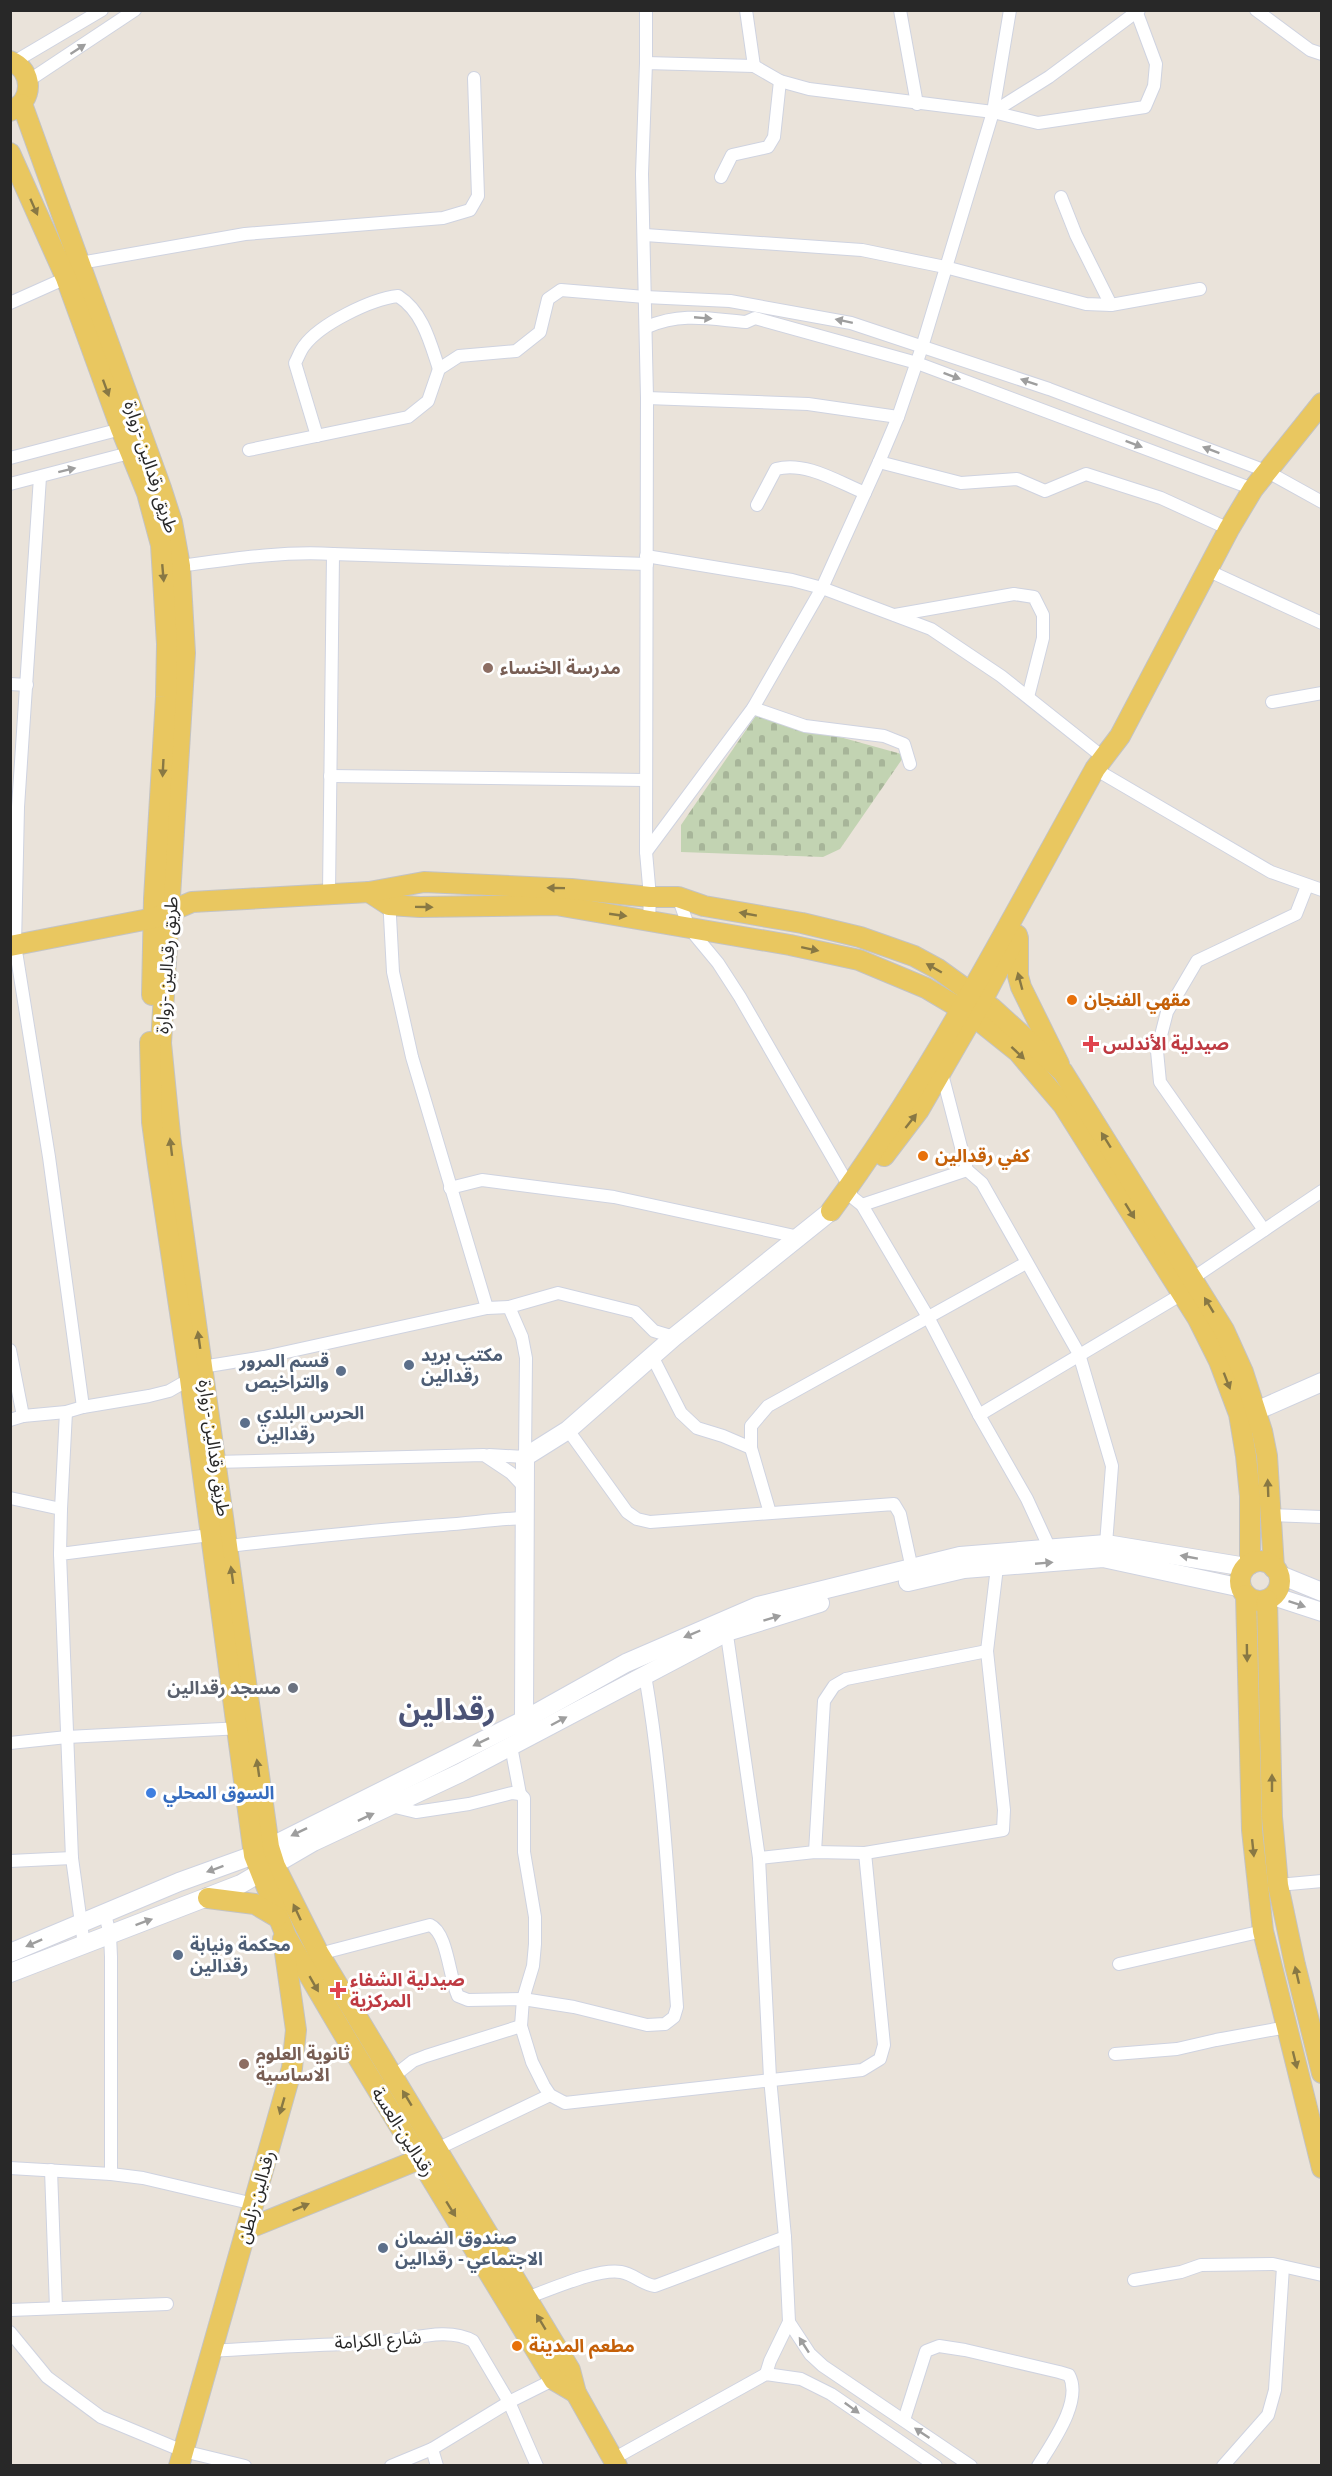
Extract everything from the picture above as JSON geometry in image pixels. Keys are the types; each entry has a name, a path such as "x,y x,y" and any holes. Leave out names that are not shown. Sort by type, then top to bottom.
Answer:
{"main road":[{"path":"12,61 26,73 28,81 26,97 16,107"},
{"name":"طريق رقدالين -زوارة","path":"16,107 80,263 129,426 138,451 172,522 180,566 184,602 184,664 162,914"},
{"name":"طريق رقدالين -زوارة","path":"10,153 129,426"},
{"path":"831,1211 854,1196 919,1110 955,1047 972,1004 1120,736 1209,571 1229,529 1266,471 1322,403"},
{"name":"طريق رقدالين -زوارة","path":"138,451 161,544 167,644 162,1043 171,1144 196,1373 210,1535 245,1727 265,1860"},
{"path":"854,1196 1018,933 1102,768"},
{"path":"382,895 424,882 570,888 650,897 678,897 704,906 802,923 860,937 914,956 938,969 972,1004 995,1034 1018,1052 1063,1104 1188,1286 1224,1330 1243,1372 1248,1413 1250,1496 1248,1566"},
{"path":"13,946 162,914 192,902 329,894 382,895 420,907 556,905 649,920 859,960 972,1004 1063,1071"},
{"path":"1018,933 1017,976 1021,987 1063,1071 1188,1286"},
{"path":"955,1047 975,1034 995,1034"},
{"name":"طريق رقدالين -زوارة","path":"196,1373 228,1546 245,1727"},
{"path":"1244,1592 1256,1600 1270,1598 1278,1589 1269,1515 1266,1448 1248,1413"},
{"path":"1276,1571 1263,1562 1248,1566 1242,1573 1251,1830 1263,1931 1322,2169"},
{"path":"1270,1598 1272,1817 1278,1885 1294,1965 1322,2073"},
{"name":"رقدالين-العسة","path":"265,1860 279,1920 343,2033 406,2137 428,2154 526,2298 562,2375"},
{"name":"رقدالين-العسة","path":"265,1860 424,2127 428,2154 562,2375 576,2393 615,2462"},
{"path":"208,1898 255,1904 279,1920"},
{"name":"رقدالين-زلطن","path":"181,2458 292,2068 296,2030 279,1920"},
{"path":"406,2137 424,2127"},
{"path":"247,2229 428,2154"}],"street":[{"path":"12,61 102,10"},
{"path":"28,81 135,10"},
{"path":"646,10 642,174 647,327 646,852 650,897 649,920"},
{"path":"746,10 754,66"},
{"path":"900,10 917,104"},
{"path":"646,852 753,708 822,588 879,462 917,363 993,112 1010,10"},
{"path":"1256,10 1310,50 1322,54"},
{"path":"646,63 754,66 780,81 809,88 917,104 993,112 1038,123 1145,107 1154,86 1156,64 1138,11 1049,77 993,112"},
{"path":"80,263 245,234 443,218 470,210 478,196 474,78"},
{"path":"721,177 732,154 768,147 774,137 780,81"},
{"path":"1061,197 1076,235 1111,305"},
{"path":"645,235 862,250 945,267 1086,304 1111,305 1200,289"},
{"path":"10,303 66,278"},
{"path":"249,450 408,417 428,401 440,369 459,356 516,351 540,332 548,299 561,290 730,301 851,322 1049,389 1266,471 1322,502"},
{"path":"317,436 295,363 303,347 320,330 368,304 398,296 410,304 427,331 440,369"},
{"path":"647,327 666,319 682,316 746,322 754,318 917,363 1253,489"},
{"path":"647,398 808,404 898,417"},
{"path":"10,458 129,426"},
{"path":"10,484 138,451"},
{"path":"879,462 961,483 1017,479 1045,491 1086,474 1161,498 1229,529"},
{"path":"757,505 776,469 786,466 806,469 865,493"},
{"path":"40,477 27,685 14,807 13,946 49,1157 83,1407"},
{"path":"180,566 298,552 646,560 792,580 822,588 932,629 1028,697 1102,768 1271,872 1322,890"},
{"path":"329,894 333,554"},
{"path":"1209,571 1322,623"},
{"path":"895,615 1014,594 1034,597 1042,615 1043,638 1028,697"},
{"path":"10,684 27,685"},
{"path":"1272,702 1322,693"},
{"path":"753,708 805,726 884,736 904,744 910,764"},
{"path":"330,777 646,780"},
{"path":"1264,1230 1160,1082 1157,1051 1167,1012 1197,961 1296,914 1307,886"},
{"path":"382,895 393,972 412,1057 487,1308"},
{"path":"678,897 688,928 718,963 740,997 854,1196 928,1317 979,1415 1027,1499 1050,1549"},
{"path":"941,1070 967,1170 982,1183 1079,1354 1112,1466 1106,1544"},
{"path":"854,1196 967,1170"},
{"path":"450,1188 482,1180 614,1197 799,1237"},
{"path":"979,1415 1188,1286 1322,1191"},
{"path":"214,1462 484,1455 525,1457 568,1430 674,1337 831,1211"},
{"path":"770,1512 751,1448 751,1426 768,1406 1026,1263"},
{"path":"10,1420 23,1416 66,1412 169,1391 196,1373 487,1308 509,1306 558,1293 635,1312 654,1331 674,1337"},
{"path":"509,1306 522,1337 526,1358 524,1720 511,1746 520,1794 524,1798 524,1852 535,1917 533,1966 523,1999 522,2026 532,2062 550,2095 565,2103 575,2102 770,2078 862,2070 880,2059 884,2045 865,1853"},
{"path":"10,1350 23,1416"},
{"path":"652,1356 681,1413 697,1428 751,1448"},
{"path":"1248,1413 1322,1382"},
{"path":"66,1412 60,1554 72,1858 84,1945"},
{"path":"568,1430 627,1512 637,1519 650,1522 894,1504 900,1514 912,1569"},
{"path":"484,1455 511,1473 525,1488"},
{"path":"10,1498 61,1509"},
{"path":"1269,1515 1322,1517"},
{"path":"228,1546 379,1529 525,1518"},
{"path":"60,1554 210,1535"},
{"path":"10,1973 208,1898 265,1860 626,1663 725,1626 964,1569 997,1567 1050,1549 1106,1544 1248,1566"},
{"path":"10,1953 179,1882 265,1860 313,1842 391,1806 645,1675 758,1606 960,1556 1102,1558 1244,1592"},
{"path":"759,1858 815,1852 865,1853 1003,1830 1004,1810 987,1651 997,1567"},
{"path":"1276,1571 1322,1592"},
{"path":"1270,1598 1322,1612"},
{"path":"725,1626 759,1858 770,2078 785,2237 789,2322 766,2374"},
{"path":"815,1852 824,1701 834,1686 846,1679 987,1651"},
{"path":"319,1954 430,1925 437,1928 441,1936 458,1996 468,2000 523,1999 574,2007 646,2025 664,2024 674,2017 677,2007 668,1873 654,1729 645,1675"},
{"path":"10,1743 67,1737 245,1727"},
{"path":"391,1806 416,1812 468,1804 512,1793 520,1794"},
{"path":"10,1861 72,1858"},
{"path":"1278,1885 1322,1881"},
{"path":"105,1914 110,1935 111,2174"},
{"path":"1119,1964 1263,1931"},
{"path":"394,2076 413,2061 522,2026"},
{"path":"1115,2054 1177,2049 1287,2027"},
{"path":"428,2154 550,2095"},
{"path":"10,2168 143,2178 254,2204"},
{"path":"51,2170 57,2308"},
{"path":"526,2298 599,2273 629,2274 644,2284 655,2286 785,2237"},
{"path":"1134,2280 1181,2272 1201,2265 1273,2264 1322,2275"},
{"path":"1223,2466 1268,2415 1275,2390 1283,2267"},
{"path":"10,2310 167,2304"},
{"path":"789,2322 810,2354 819,2362 970,2466"},
{"path":"10,2332 47,2377 101,2417 181,2458 245,2466"},
{"name":"شارع الكرامة","path":"212,2351 383,2342 439,2335 465,2337 473,2341 509,2402"},
{"path":"904,2420 926,2351 930,2348 939,2346 965,2349 1069,2375 1073,2382 1074,2395 1055,2439 1038,2466"},
{"path":"806,2382 819,2362"},
{"path":"615,2462 766,2374 806,2382 831,2394 936,2466"},
{"path":"392,2466 432,2449 509,2402 562,2375"},
{"path":"509,2402 537,2466"},
{"path":"432,2449 437,2466"}],"green space":[{"path":"757,714 905,755 840,849 823,857 681,852 681,825"}],"place":[{"name":"مدرسة الخنساء","path":"488,668"},
{"name":"مقهي الفنجان","path":"1072,1000"},
{"name":"صيدلية الأندلس","path":"1091,1044"},
{"name":"كفي رقدالين","path":"923,1156"},
{"name":"مكتب بريد رقدالين","path":"409,1365"},
{"name":"قسم المرور والتراخيص","path":"341,1371"},
{"name":"الحرس البلدي رقدالين","path":"245,1423"},
{"name":"مسجد رقدالين","path":"293,1688"},
{"name":"السوق المحلي","path":"151,1793"},
{"name":"محكمة ونيابة رقدالين","path":"178,1955"},
{"name":"صيدلية الشفاء المركزية","path":"338,1990"},
{"name":"ثانوية العلوم الاساسية","path":"244,2064"},
{"name":"صندوق الضمان الاجتماعي - رقدالين","path":"383,2248"},
{"name":"مطعم المدينة","path":"517,2346"}],"district":[{"name":"رقدالين","path":"447,1710"}]}
